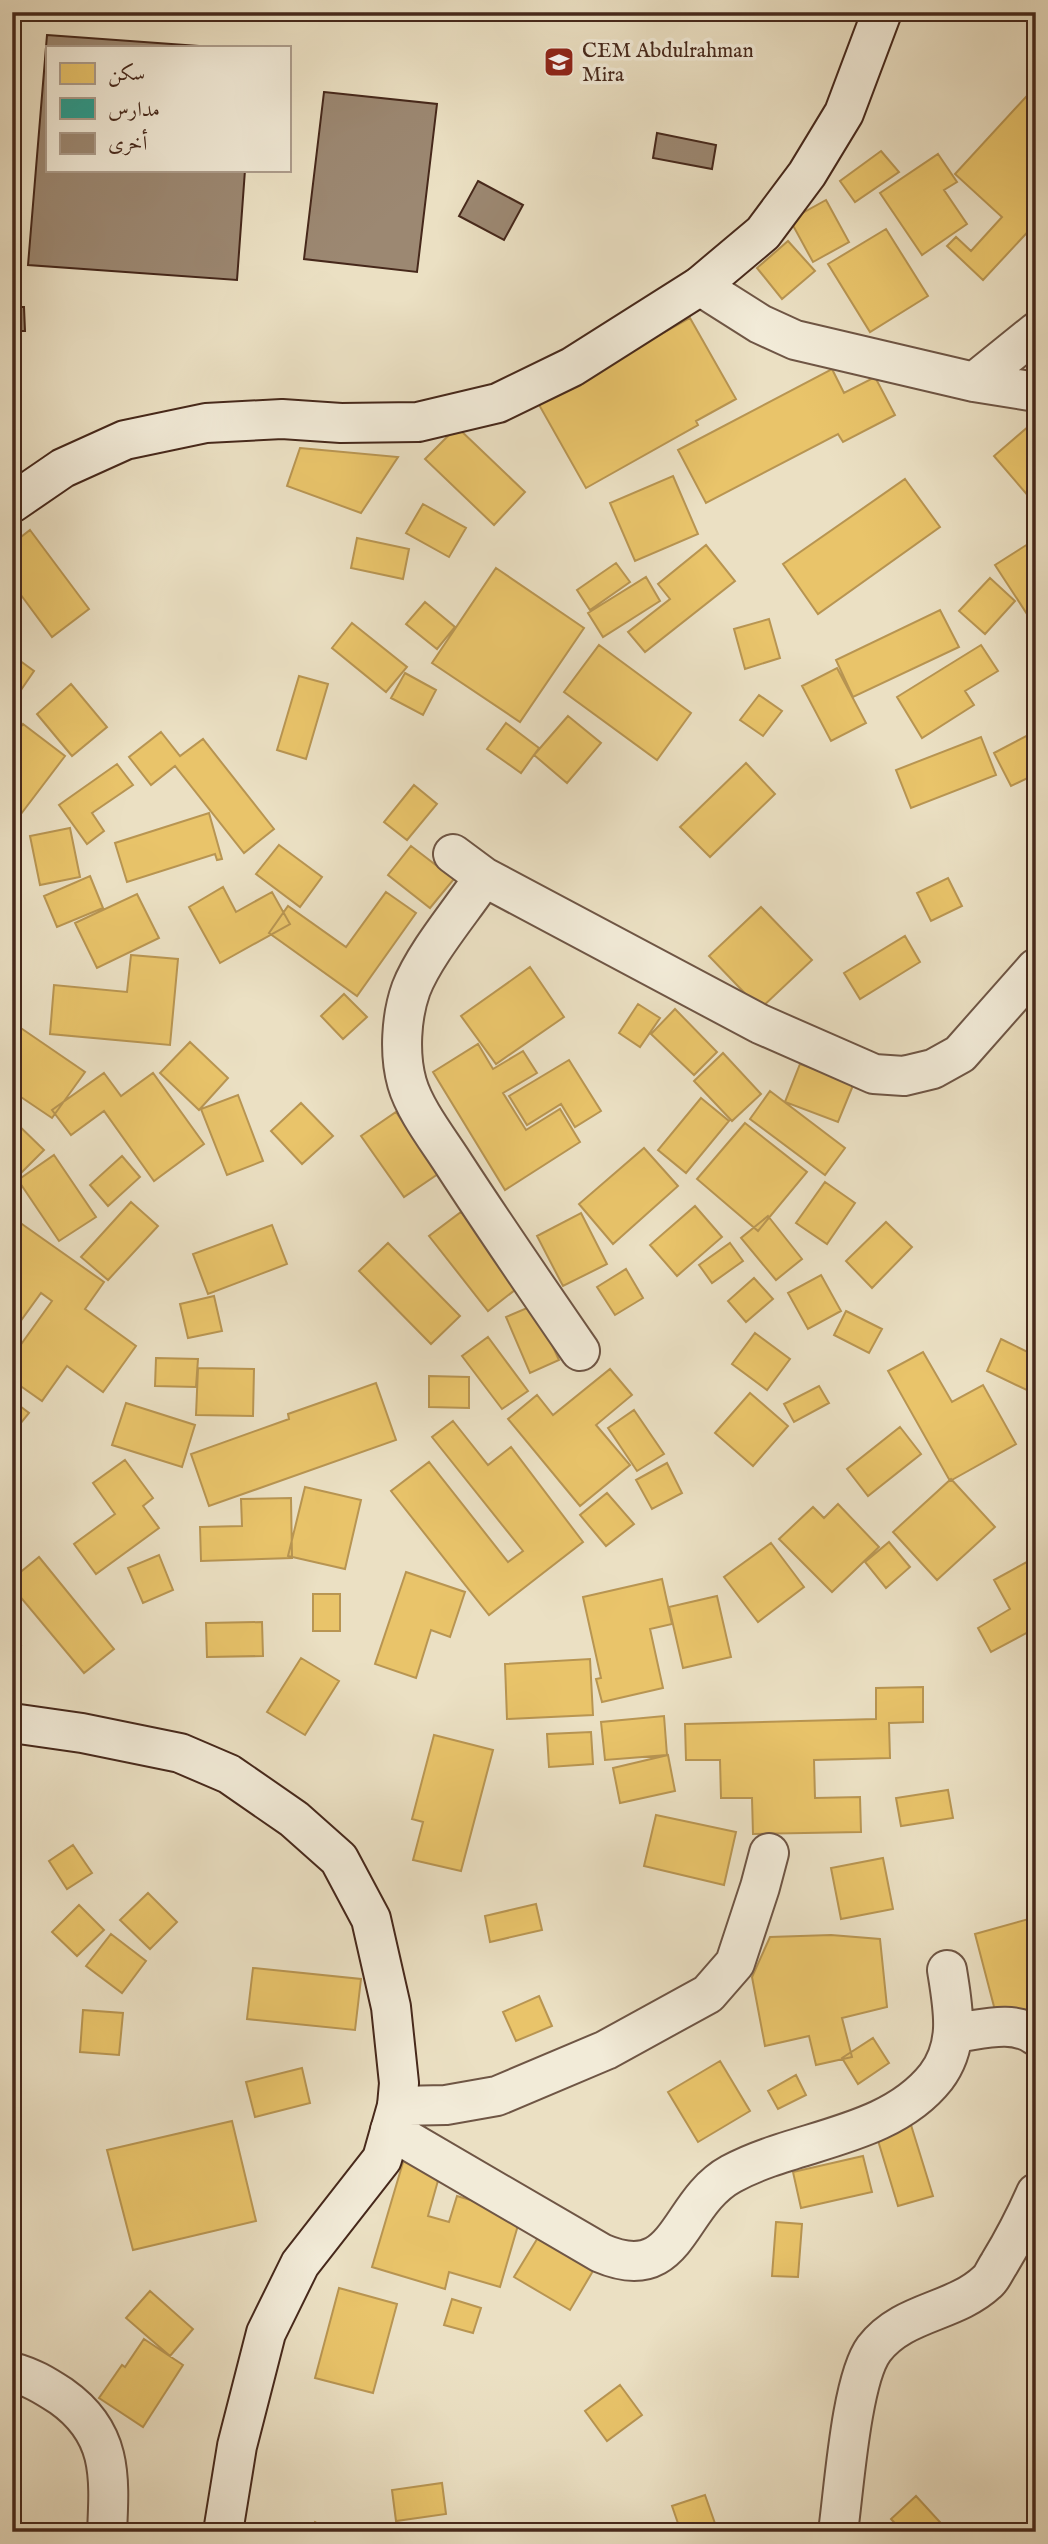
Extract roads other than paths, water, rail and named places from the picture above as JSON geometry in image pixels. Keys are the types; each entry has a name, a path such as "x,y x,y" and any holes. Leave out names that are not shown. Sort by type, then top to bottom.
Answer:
{"street":[{"path":"12,503 63,468 125,440 206,423 282,419 341,423 418,422 498,403 572,367 700,286 763,233 807,174 844,113 882,12"},
{"path":"700,286 760,324 795,340 974,382 1036,392"},
{"path":"974,382 1036,332"},
{"path":"453,854 484,877 760,1024 874,1074 904,1076 933,1069 960,1054 1036,968"},
{"path":"484,877 429,956 412,988 404,1020 402,1057 407,1085 440,1144 580,1351"},
{"path":"12,1723 82,1733 180,1753 229,1774 294,1819 339,1859 371,1919 391,2007 398,2083 394,2118 382,2159 300,2264 266,2333 237,2445 223,2532"},
{"path":"394,2118 497,2096 606,2050 708,1994 735,1962 769,1853"},
{"path":"394,2118 601,2253 618,2260 638,2262 656,2256 671,2245 697,2204 711,2188 730,2175 755,2163 837,2136 892,2113 915,2099 936,2076 948,2057 954,2033 947,1969"},
{"path":"954,2033 1013,2026 1036,2036"},
{"path":"838,2532 861,2378 873,2351 893,2329 920,2315 956,2302 988,2281 1024,2222 1036,2193"},
{"path":"12,2372 36,2379 78,2408 99,2436 106,2465 107,2532"}],"place":[{"name":"CEM Abdulrahman Mira","path":"559,62"}]}
